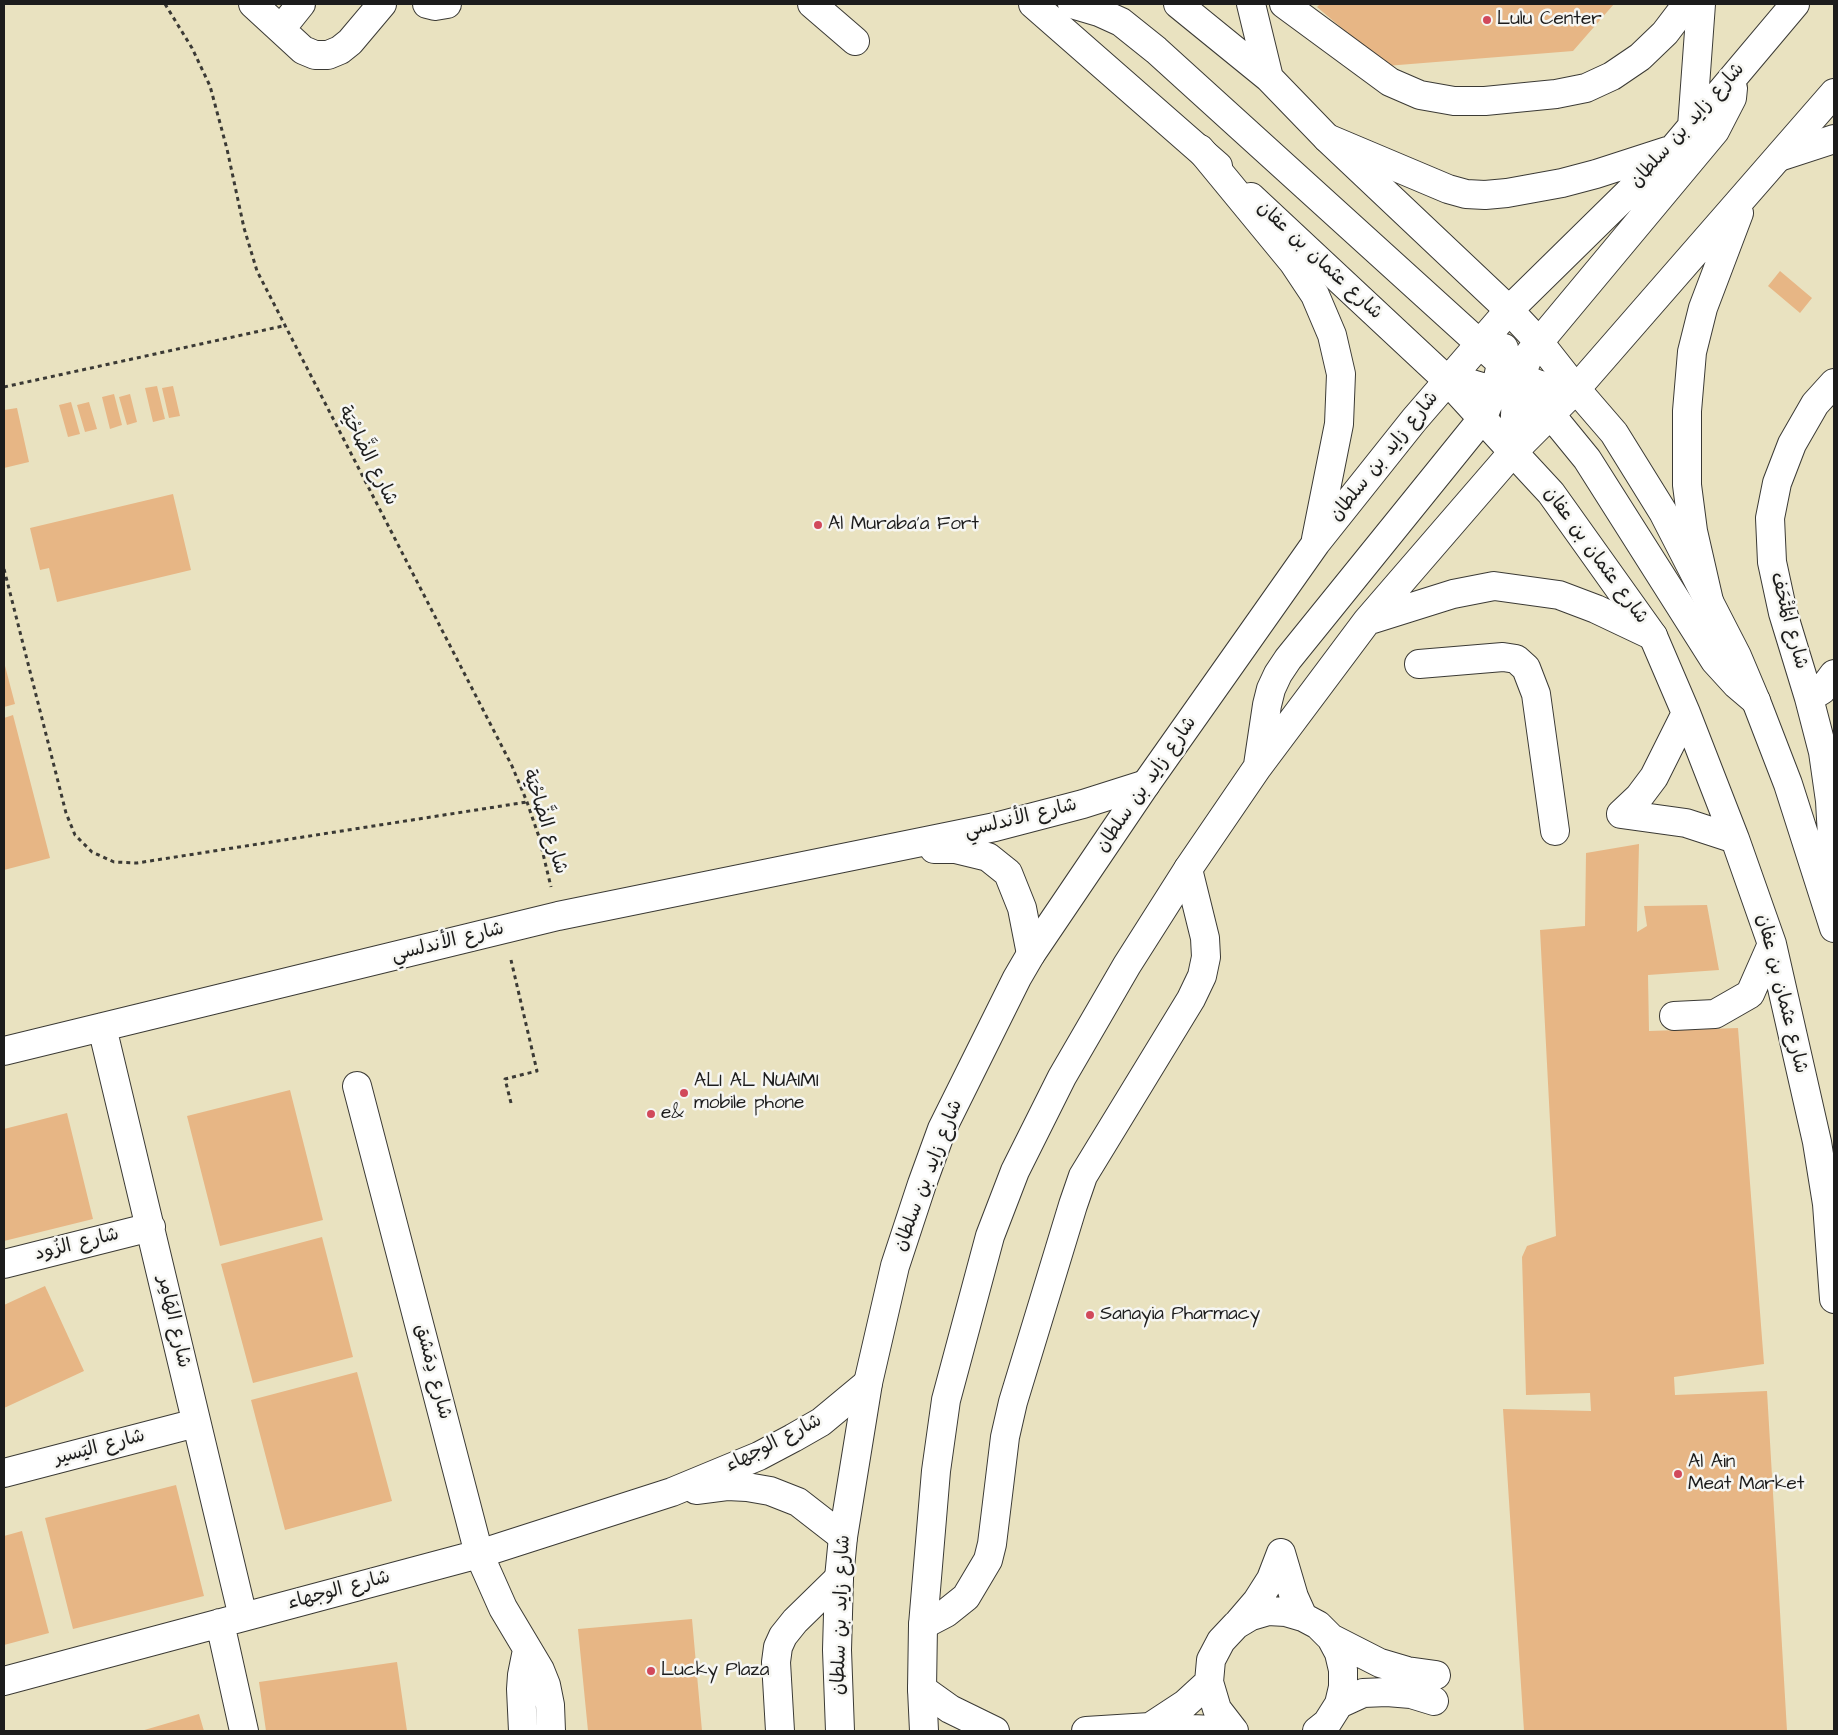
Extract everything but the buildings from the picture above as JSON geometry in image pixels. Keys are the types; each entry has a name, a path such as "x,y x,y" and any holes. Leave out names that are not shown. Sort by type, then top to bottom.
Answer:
{"main road":[{"path":"253,4 303,50 315,54 328,55 340,50 350,42 382,4"},
{"path":"281,29 301,4"},
{"path":"427,4 435,6 447,4"},
{"path":"812,4 855,41"},
{"name":"شارع عثمان بن عفان","path":"1033,4 1200,149 1447,380 1551,493 1652,636 1686,713 1735,839 1772,944 1817,1142 1827,1204 1834,1299"},
{"path":"1072,4 1099,12 1121,22 1156,50 1479,343 1508,382 1550,415 1587,459 1715,661 1736,684 1756,701"},
{"path":"1178,4 1269,78 1327,138 1508,310 1539,342 1614,433 1663,512 1709,601 1756,701 1788,784 1834,928"},
{"path":"1251,4 1269,78"},
{"path":"1284,4 1390,82 1420,95 1454,101 1485,101 1556,94 1586,88 1612,76 1640,57 1665,33 1687,4"},
{"path":"1692,127 1701,4"},
{"name":"شارع زايد بن سلطان","path":"840,1731 837,1650 839,1578 843,1537 868,1383 895,1266 939,1138 993,1025 1031,954 1146,784 1316,542 1447,380 1508,310 1673,149 1795,4"},
{"path":"1257,768 1271,689 1283,666 1482,419 1530,353 1715,131 1732,98 1734,77"},
{"path":"924,1731 922,1688 923,1625 936,1472 946,1400 990,1236 1015,1171 1062,1077 1127,965 1188,869 1257,768 1367,621 1514,452 1576,389 1745,198 1834,93"},
{"path":"1327,138 1448,189 1466,194 1484,195 1562,183 1673,149"},
{"path":"1779,157 1834,139"},
{"path":"1200,149 1293,262 1314,295 1332,335 1341,374 1339,424 1316,542"},
{"path":"1709,601 1693,531 1687,485 1687,411 1692,352 1703,308 1745,198"},
{"path":"1508,310 1508,382 1514,452"},
{"path":"1447,380 1468,383 1508,382 1576,389"},
{"name":"شارع المُتْحَف","path":"1834,384 1815,404 1792,444 1777,484 1770,518 1772,562 1783,613 1823,752 1830,801 1834,872"},
{"path":"1367,621 1453,594 1494,586 1559,594 1596,609 1652,636"},
{"path":"1419,664 1503,657 1516,659 1526,668 1536,694 1555,831"},
{"path":"1809,698 1822,690 1834,674"},
{"path":"1686,713 1654,777 1639,797 1621,814 1686,823 1735,839"},
{"name":"شارع الأندلسي","path":"4,1051 558,916 995,827 1083,804 1146,784"},
{"name":"شارع الأندلسي","path":"895,848 955,849 988,857 1008,873 1022,908 1031,954"},
{"path":"923,1625 946,1613 966,1597 988,1560 992,1544 1005,1437 1013,1402 1083,1176 1202,976 1206,957 1205,938 1188,869"},
{"path":"1674,1016 1714,1014 1750,994 1772,944"},
{"name":"شارع الهَامِر","path":"102,1027 196,1423 231,1620 244,1731"},
{"name":"شارع دِمَشق","path":"357,1086 479,1554 503,1608 540,1670 546,1685 550,1705 552,1731"},
{"name":"شارع الزُود","path":"4,1264 151,1227"},
{"name":"شارع الوجهاء","path":"4,1681 479,1554 672,1492 759,1456 800,1434 837,1410 868,1383"},
{"name":"شارع اليَسير","path":"4,1474 196,1423"},
{"name":"شارع الوجهاء","path":"672,1492 727,1486 770,1491 798,1502 843,1537"},
{"path":"1234,1731 1216,1709 1209,1682 1211,1660 1221,1640 1257,1601 1271,1578 1281,1553 1294,1598 1303,1616"},
{"path":"780,1731 776,1662 778,1647 783,1636 795,1621 839,1578"},
{"path":"1236,1624 1251,1616 1268,1611 1286,1612 1303,1616 1318,1626 1330,1638 1339,1653 1343,1670 1343,1687 1339,1704 1327,1723 1317,1731"},
{"path":"1330,1638 1380,1663 1407,1671 1435,1688 1411,1694 1363,1693 1339,1704"},
{"path":"523,1731 521,1689 527,1650"},
{"path":"1150,1727 1185,1704 1209,1682"},
{"path":"922,1688 950,1709 995,1731"},
{"path":"1086,1731 1150,1727 1234,1731"}],"path":[{"name":"شارع الضَّاحْيَة","path":"165,4 192,48 210,86 227,149 244,228 257,271 512,766 539,837 558,916"},
{"path":"4,387 284,326"},
{"path":"4,569 66,813 75,835 92,852 114,862 137,863 527,802"},
{"path":"504,930 537,1072 505,1079 511,1103"}],"place":[{"name":"Lulu Center","path":"1487,20"},
{"name":"Al Muraba'a Fort","path":"818,525"},
{"name":"ALI AL NUAIMI mobile phone","path":"684,1093"},
{"name":"e&","path":"651,1114"},
{"name":"Sanayia Pharmacy","path":"1090,1315"},
{"name":"Al Ain Meat Market","path":"1678,1474"},
{"name":"Lucky Plaza","path":"651,1671"}]}
